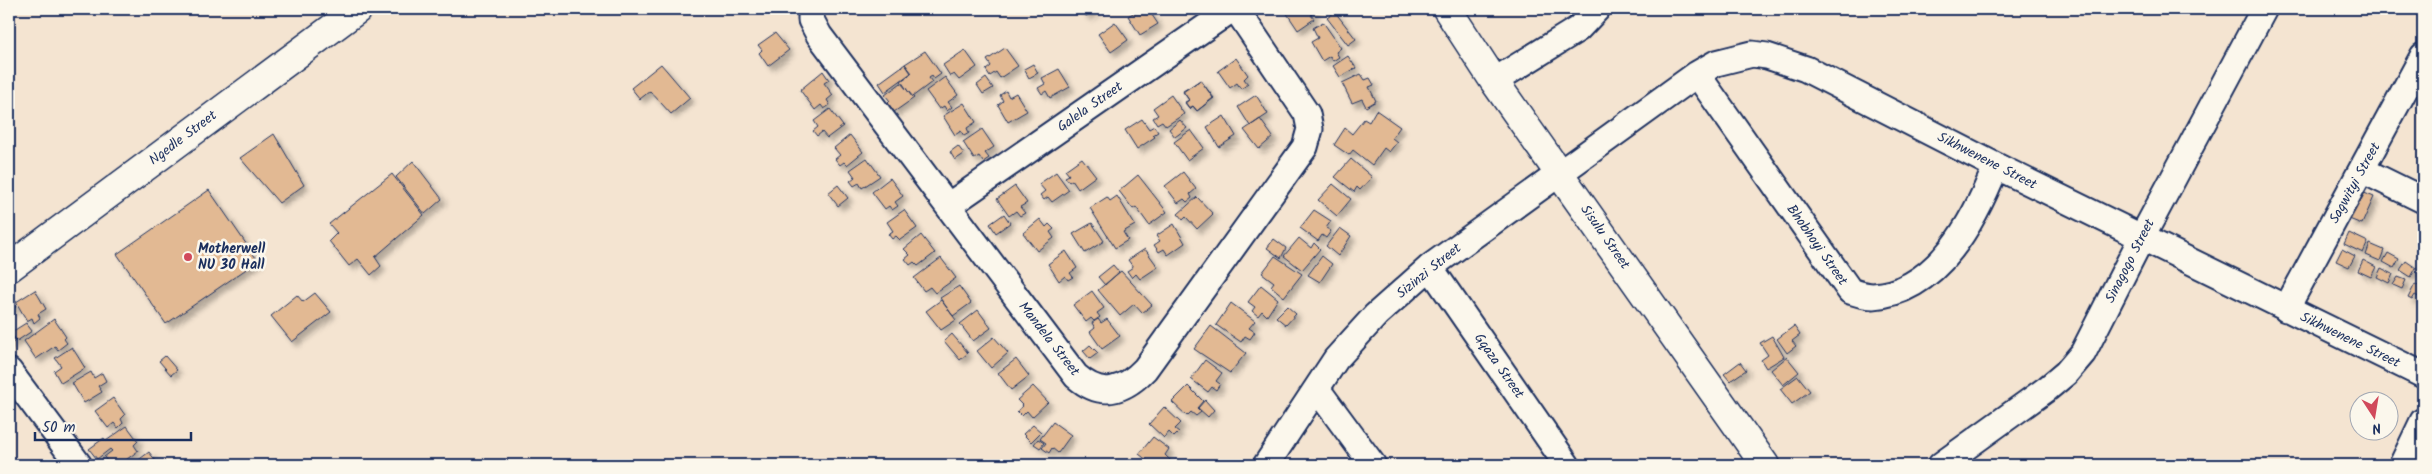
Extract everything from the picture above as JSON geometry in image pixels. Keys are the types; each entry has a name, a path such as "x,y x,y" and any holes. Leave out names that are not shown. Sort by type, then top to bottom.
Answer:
{"street":[{"name":"Ngedle Street","path":"9,268 358,9"},
{"name":"Mandela Street","path":"810,9 811,20 819,35 1076,376 1085,383 1105,390 1125,386 1145,369 1305,147 1308,138 1309,122 1304,109 1234,9"},
{"name":"Galela Street","path":"948,206 1234,9"},
{"name":"Sisulu Street","path":"1447,9 1494,81 1765,465"},
{"path":"1494,81 1578,29 1597,9"},
{"name":"Sinagogo Street","path":"1941,465 2066,373 2083,353 2142,236 2264,9"},
{"name":"Sikhwenene Street","path":"1561,174 1697,74 1716,63 1752,54 1767,56 1806,69 1996,166 2142,236 2423,376"},
{"name":"Sagwityi Street","path":"2286,309 2423,56"},
{"name":"Bhobhoyi Street","path":"1697,74 1850,291 1871,296 1912,284 1953,250 1983,200 1996,166"},
{"path":"2362,170 2423,200"},
{"name":"Sizinzi Street","path":"1266,465 1318,389 1336,359 1376,315 1430,267 1561,174"},
{"name":"Gqaza Street","path":"1430,267 1567,465"},
{"path":"9,371 79,465"},
{"path":"1318,389 1373,465"},
{"path":"2402,465 2423,421"}],"building":[{"path":"1081,9 1097,9 1086,16"},
{"path":"1140,9 1148,9 1158,24 1140,35 1128,16"},
{"path":"1290,9 1314,9 1316,11 1311,15 1314,19 1298,30 1286,12"},
{"path":"1335,12 1356,39 1348,45 1327,18"},
{"path":"1115,22 1128,40 1111,52 1098,34"},
{"path":"1323,22 1341,48 1336,52 1339,57 1333,61 1330,56 1322,61 1311,42 1318,38 1313,28"},
{"path":"775,33 789,50 768,66 759,53 762,50 758,45"},
{"path":"1005,48 1018,66 1000,78 996,72 990,76 986,70 991,66 987,60"},
{"path":"965,50 977,67 959,80 954,74 950,76 943,65"},
{"path":"925,51 941,74 934,79 932,76 929,78 932,82 912,97 901,81 912,73 905,64"},
{"path":"1348,56 1356,68 1340,77 1333,66"},
{"path":"1236,58 1248,75 1244,79 1248,84 1241,89 1237,83 1230,88 1218,71"},
{"path":"661,64 690,98 671,114 650,91 640,99 631,88"},
{"path":"905,64 911,73 885,92 879,83"},
{"path":"1033,64 1038,73 1029,78 1024,69"},
{"path":"1059,69 1070,87 1050,98 1046,91 1042,94 1038,88 1045,84 1042,78"},
{"path":"823,71 829,80 824,83 833,95 827,100 830,105 824,109 821,105 815,110 800,90"},
{"path":"1361,74 1365,80 1370,78 1374,85 1369,87 1376,101 1366,107 1362,99 1352,103 1342,83"},
{"path":"945,77 958,95 948,102 952,107 947,111 944,106 939,109 926,91"},
{"path":"986,78 993,88 983,94 977,85"},
{"path":"1200,80 1214,98 1197,111 1193,106 1189,108 1185,103 1189,100 1183,92"},
{"path":"1201,80 1213,98 1197,111 1193,106 1190,109 1185,102 1189,100 1183,91"},
{"path":"901,83 914,98 894,112 888,103 890,101 885,95"},
{"path":"1006,91 1009,97 1016,93 1027,111 1008,122 998,105 1003,101 1000,95"},
{"path":"1171,95 1184,114 1166,126 1162,121 1157,124 1153,118 1158,115 1153,108"},
{"path":"1256,95 1268,114 1250,126 1238,107"},
{"path":"964,103 976,122 967,128 969,133 964,136 961,131 955,135 943,116"},
{"path":"830,109 843,126 827,138 822,132 817,136 813,131 818,127 814,121"},
{"path":"1376,110 1400,127 1392,138 1397,142 1389,152 1384,148 1372,165 1353,150 1349,155 1334,145 1345,128 1352,134 1364,119 1369,122"},
{"path":"1224,116 1236,136 1219,147 1207,127"},
{"path":"1142,119 1149,129 1154,126 1158,132 1153,135 1155,137 1137,149 1125,130"},
{"path":"1260,119 1273,137 1259,149 1244,130"},
{"path":"1180,120 1187,128 1175,137 1169,129"},
{"path":"982,129 994,147 985,153 989,158 983,162 979,156 974,159 963,142"},
{"path":"1191,130 1204,148 1187,160 1174,142"},
{"path":"274,134 304,185 279,203 240,158"},
{"path":"850,135 863,152 847,165 844,162 840,165 835,159 840,155 834,148"},
{"path":"958,146 964,154 955,160 950,152"},
{"path":"867,158 880,176 862,188 859,183 854,186 850,181 855,177 850,170"},
{"path":"1082,158 1096,176 1078,189 1072,180 1069,182 1065,177 1069,175 1065,170"},
{"path":"1351,159 1372,177 1360,190 1357,187 1354,192 1335,177"},
{"path":"413,161 442,199 425,214 396,177"},
{"path":"1056,172 1069,190 1052,202 1048,197 1044,200 1040,195 1045,191 1039,184"},
{"path":"1183,172 1196,189 1190,194 1192,198 1187,202 1184,199 1178,203 1165,186"},
{"path":"392,174 424,215 375,257 381,266 371,275 358,259 349,266 329,241 337,233 329,224"},
{"path":"1138,175 1167,212 1149,225 1136,207 1133,209 1119,191"},
{"path":"890,178 903,196 895,202 898,206 892,210 889,206 885,209 872,192"},
{"path":"1333,184 1351,199 1337,216 1318,200"},
{"path":"838,185 848,198 838,206 828,193"},
{"path":"1015,186 1027,203 1020,207 1025,213 1020,216 1016,211 1009,216 997,199"},
{"name":"Motherwell NU 30 Hall","path":"209,190 258,261 166,324 117,254"},
{"path":"2362,192 2374,197 2362,224 2349,219"},
{"path":"1117,196 1135,225 1123,232 1128,240 1115,248 1090,208 1107,197 1110,201"},
{"path":"1197,197 1213,214 1197,229 1186,217 1183,220 1178,214"},
{"path":"904,210 917,228 900,240 896,236 892,239 888,234 893,231 887,222"},
{"path":"1314,210 1331,221 1326,228 1331,231 1326,238 1322,235 1318,241 1300,228"},
{"path":"1004,214 1010,223 996,233 990,224"},
{"path":"1040,219 1046,227 1049,224 1054,229 1050,232 1054,238 1037,251 1023,233"},
{"path":"1092,223 1104,241 1085,253 1073,234"},
{"path":"1174,224 1185,243 1168,255 1164,249 1159,252 1154,245 1160,241 1156,236"},
{"path":"1340,228 1351,236 1338,256 1326,246"},
{"path":"2349,233 2368,242 2363,253 2344,244"},
{"path":"921,235 935,253 918,266 914,262 910,265 905,259 910,255 904,249"},
{"path":"1299,238 1311,248 1314,243 1320,249 1302,270 1284,256"},
{"path":"1274,239 1286,248 1281,258 1267,248"},
{"path":"2370,244 2384,250 2380,261 2366,255"},
{"path":"1145,249 1158,267 1140,279 1136,274 1132,278 1127,271 1133,267 1128,260"},
{"path":"2342,249 2355,256 2349,267 2336,261"},
{"path":"1066,251 1077,268 1070,273 1073,277 1068,280 1065,276 1059,281 1048,264"},
{"path":"2388,253 2399,259 2394,268 2383,262"},
{"path":"1275,256 1302,274 1284,297 1271,286 1274,282 1262,273"},
{"path":"1322,256 1332,264 1320,282 1308,275"},
{"path":"941,258 956,278 935,293 930,287 924,291 914,278"},
{"path":"2363,260 2376,267 2371,277 2358,271"},
{"path":"2406,261 2416,268 2411,277 2400,270"},
{"path":"1113,265 1119,272 1105,285 1098,277"},
{"path":"2381,268 2393,274 2389,283 2377,277"},
{"path":"1121,271 1152,305 1142,313 1134,304 1120,316 1098,290"},
{"path":"2398,277 2406,280 2402,289 2393,285"},
{"path":"2415,284 2423,288 2423,299 2415,295 2412,300 2408,298"},
{"path":"1261,285 1278,299 1267,316 1262,311 1258,316 1252,311 1255,307 1248,302"},
{"path":"959,286 971,303 953,316 940,298"},
{"path":"35,290 46,309 38,314 40,318 34,323 32,318 27,321 16,302"},
{"path":"1092,291 1104,308 1097,313 1100,317 1094,321 1091,318 1086,322 1073,305"},
{"path":"315,293 331,312 292,342 271,316 297,295 303,302"},
{"path":"9,297 16,307 9,312"},
{"path":"941,300 956,320 941,330 926,311"},
{"path":"1231,303 1255,321 1249,328 1255,332 1250,339 1245,336 1241,342 1216,325"},
{"path":"1287,306 1296,314 1286,325 1276,317"},
{"path":"978,310 991,328 973,341 960,324"},
{"path":"54,319 66,337 64,339 67,343 58,350 55,346 36,359 24,341"},
{"path":"1098,319 1101,323 1107,319 1120,336 1102,349 1090,332 1095,328 1092,323"},
{"path":"26,323 32,331 17,341 10,333"},
{"path":"1211,326 1246,353 1230,373 1194,349"},
{"path":"1794,326 1800,335 1792,341 1796,346 1787,353 1777,339"},
{"path":"9,331 16,340 9,346"},
{"path":"952,334 968,353 960,360 944,341"},
{"path":"1772,336 1784,357 1766,368 1761,360 1768,355 1760,343"},
{"path":"994,337 1008,353 991,368 977,351"},
{"path":"1090,345 1098,353 1090,359 1083,351"},
{"path":"72,347 85,368 61,383 54,371 61,366 55,358"},
{"path":"165,356 177,370 171,375 159,361"},
{"path":"1787,357 1799,372 1783,385 1771,370"},
{"path":"1016,359 1029,376 1011,390 998,373"},
{"path":"1205,360 1222,373 1216,381 1220,384 1216,390 1212,387 1208,392 1191,379"},
{"path":"1740,362 1746,370 1730,381 1724,374"},
{"path":"91,372 94,378 102,373 106,381 98,386 102,392 84,403 72,383"},
{"path":"1798,376 1810,391 1792,404 1780,389"},
{"path":"1033,386 1048,402 1032,417 1027,411 1022,416 1017,411 1023,406 1017,400"},
{"path":"1188,386 1203,401 1197,408 1201,412 1196,416 1191,412 1187,416 1172,402"},
{"path":"113,398 125,415 121,419 123,423 118,428 114,423 108,428 95,411"},
{"path":"1205,400 1214,410 1208,417 1198,408"},
{"path":"1164,407 1181,423 1175,429 1179,432 1174,437 1169,432 1164,438 1149,424"},
{"path":"1053,422 1071,435 1058,453 1052,448 1049,453 1042,448 1046,443 1040,439"},
{"path":"1033,425 1041,432 1031,442 1023,434"},
{"path":"127,426 138,441 134,445 138,451 119,465 110,465 104,457 112,451 110,449 97,459 89,449 104,438 106,441"},
{"path":"1153,437 1169,449 1165,455 1170,460 1166,465 1160,461 1157,465 1153,465 1139,454"},
{"path":"1038,439 1044,443 1040,448 1034,444"},
{"path":"149,452 159,465 132,465"},
{"path":"1175,460 1181,465 1170,465"}],"place":[{"name":"Motherwell NU 30 Hall","path":"188,257"}]}
